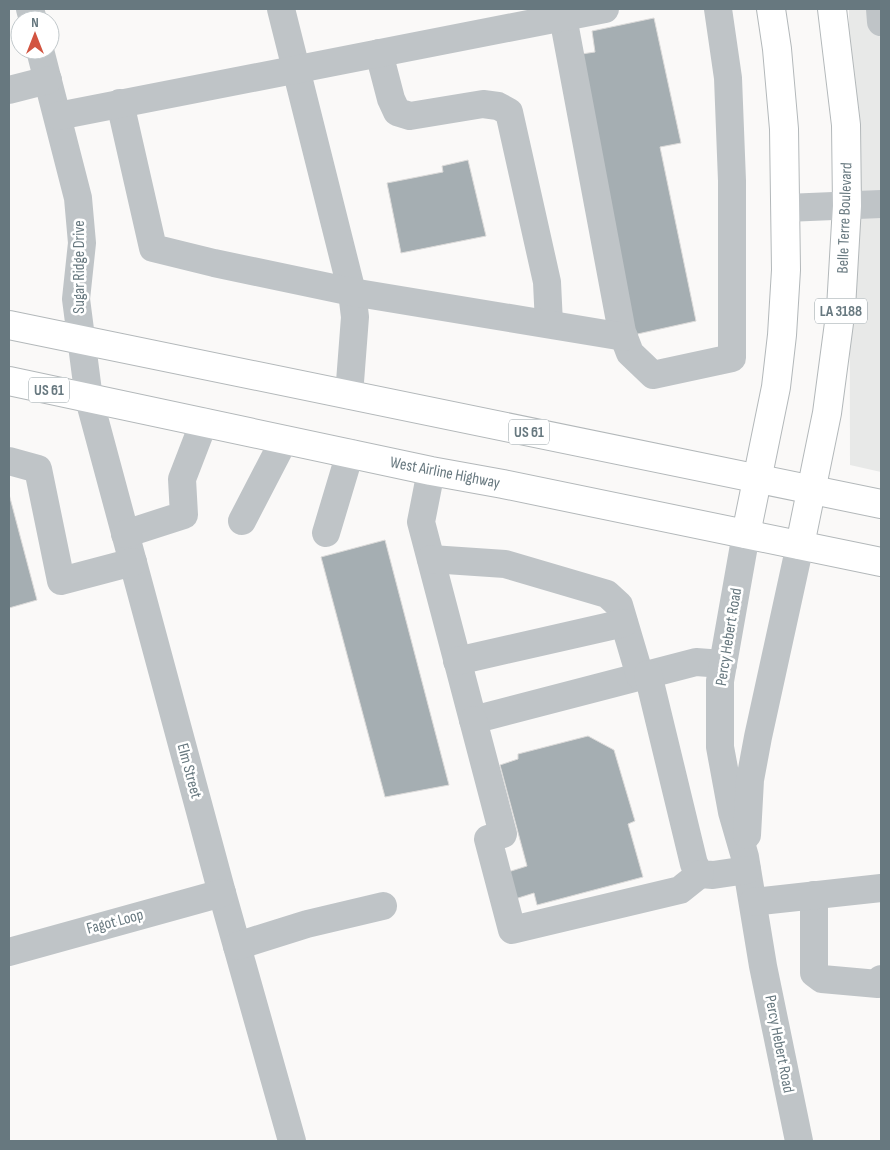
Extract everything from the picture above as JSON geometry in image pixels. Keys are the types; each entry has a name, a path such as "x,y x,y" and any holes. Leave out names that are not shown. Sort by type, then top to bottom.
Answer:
{"highway":[{"path":"746,534 776,388 782,335 786,270 783,120 778,49 771,9"},
{"name":"Belle Terre Boulevard","path":"800,544 827,413 841,308 847,206 846,125 832,9"},
{"name":"US 61","path":"9,325 81,338 881,504"},
{"name":"West Airline Highway","path":"9,381 431,471 800,544 881,562"}],"street":[{"path":"281,9 352,292 355,318 349,395"},
{"path":"58,116 120,102 379,53 506,18 583,12 624,337 630,353 653,375 732,358 732,180 728,78 718,9"},
{"path":"880,9 881,22"},
{"path":"379,53 391,100 397,112 410,116 483,104 498,106 509,112 547,282 549,324"},
{"name":"Sugar Ridge Drive","path":"43,60 78,198 82,243 76,299 89,399"},
{"path":"9,90 48,80"},
{"path":"120,102 154,248 214,263 352,292 624,337"},
{"path":"786,208 881,204"},
{"name":"Elm Street","path":"89,399 222,893 292,1141"},
{"path":"125,534 184,515 182,479 204,422"},
{"path":"242,521 284,440"},
{"path":"326,533 350,453"},
{"path":"9,460 38,469 62,582 133,562"},
{"path":"431,471 422,522 504,834 488,839 512,930 680,890 700,874 713,875 746,863"},
{"name":"Percy Hebert Road","path":"746,534 720,682 720,747 732,812 746,863 763,966 799,1141"},
{"name":"Percy Hebert Road","path":"746,863 750,780 786,602 800,544"},
{"path":"431,559 505,564 607,594 619,605 644,675 694,864 700,874"},
{"path":"457,661 624,622"},
{"path":"473,720 696,662 723,664"},
{"path":"753,902 881,888"},
{"name":"Fagot Loop","path":"9,952 222,893"},
{"path":"814,895 814,973 822,979 878,984 881,979"},
{"path":"237,946 307,924 383,906"}],"shaded area":[{"path":"849,9 881,9 881,472 850,465"}],"building":[{"path":"654,18 681,143 660,147 696,321 633,335 575,55 595,52 592,31"},
{"path":"468,160 486,236 401,253 387,183 443,172 442,166"},
{"path":"9,494 37,600 9,608"},
{"path":"385,540 449,785 385,797 321,557"},
{"path":"588,736 614,750 635,821 628,824 643,877 537,905 534,893 515,899 508,872 527,866 500,765 518,759 518,754"}]}
